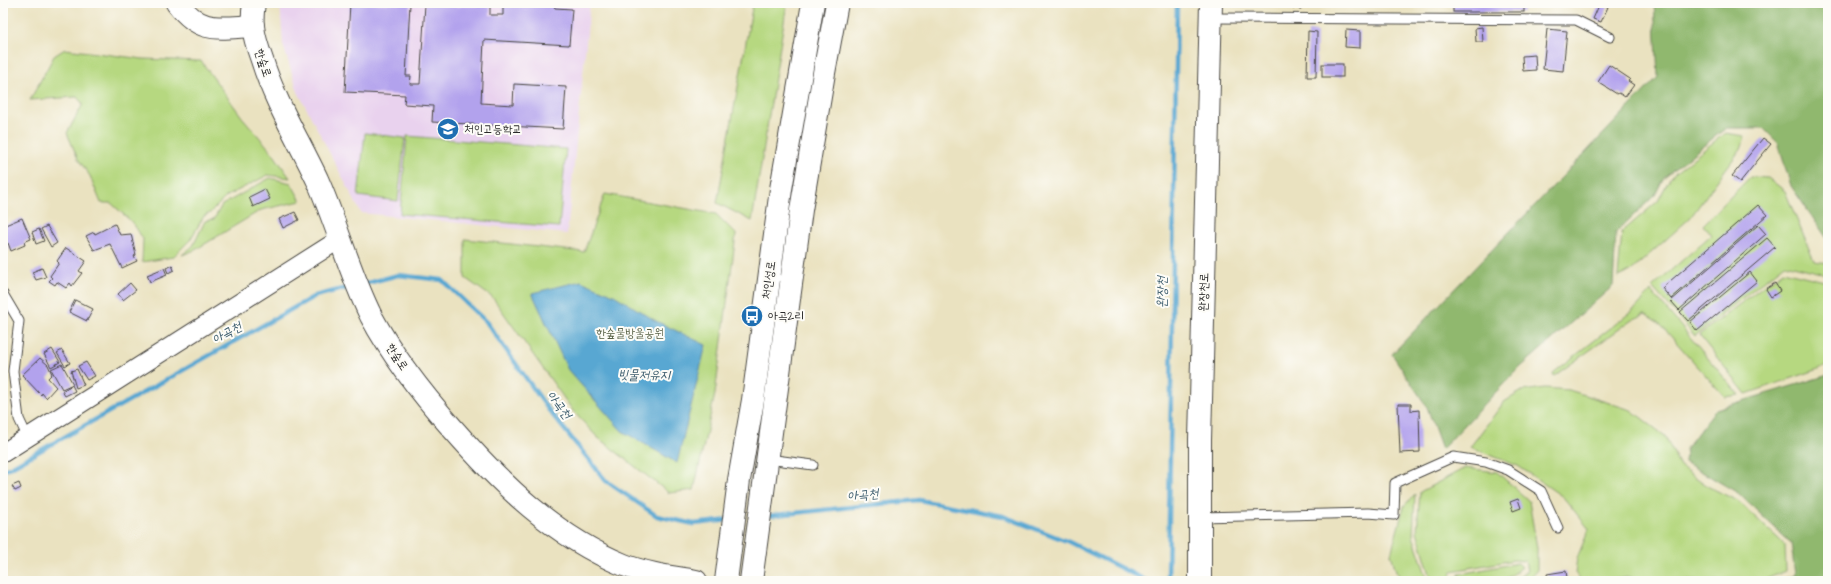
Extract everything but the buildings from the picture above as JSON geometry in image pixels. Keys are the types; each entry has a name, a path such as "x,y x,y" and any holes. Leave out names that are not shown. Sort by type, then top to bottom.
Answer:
{"street":[{"path":"178,3 188,16 206,27 218,28 253,26"},
{"name":"한숲로","path":"254,3 253,26 258,48 272,90 308,161 372,317 394,354 427,399 483,463 530,506 590,548 615,561 648,572 696,581"},
{"name":"처인성로","path":"726,581 730,541 753,400 781,189 813,3"},
{"name":"처인성로","path":"751,581 801,210 837,3"},
{"name":"완장천로","path":"1200,581 1200,440 1211,10"},
{"path":"3,453 340,239"}],"lane":[{"path":"1211,10 1576,20 1610,37"},
{"path":"3,294 19,321 13,371 19,419 28,438"},
{"path":"1200,517 1368,513 1394,515 1395,483 1453,457 1486,462 1508,470 1541,491 1558,528"},
{"path":"767,468 813,465"}],"shaded area":[{"name":"처인고등학교","path":"280,3 590,3 567,234 361,213 298,92 283,45"}],"green space":[{"path":"753,3 787,3 752,221 717,203"},
{"path":"1654,3 1828,3 1828,240 1791,186 1778,143 1763,128 1726,128 1664,177 1655,195 1616,232 1613,286 1514,373 1442,449 1427,407 1392,354 1658,77"},
{"path":"65,49 143,59 201,61 242,117 272,152 290,178 268,175 227,196 210,213 204,216 190,240 173,257 142,262 143,239 133,223 111,203 101,203 90,176 78,159 67,133 83,104 77,97 30,100 54,56"},
{"path":"365,133 405,138 398,201 358,196"},
{"path":"1725,133 1745,136 1742,147 1690,218 1631,271 1618,277 1622,232 1658,201 1671,176"},
{"path":"407,136 566,149 559,227 400,214"},
{"path":"1750,177 1768,178 1785,191 1814,261 1828,263 1828,278 1826,274 1785,264 1695,336 1652,287 1711,235 1703,225"},
{"path":"270,178 291,183 301,201 261,210 195,250 182,255 193,246 205,221 214,219 222,205"},
{"name":"한숲물방울공원","path":"605,194 716,214 736,234 715,394 694,490 669,493 597,437 573,411 493,298 465,278 465,239 584,252"},
{"path":"1783,271 1824,281 1828,288 1828,364 1819,369 1746,394 1699,335"},
{"path":"1651,291 1739,395 1725,397 1659,323 1645,314 1632,320 1554,376 1553,373 1636,308"},
{"path":"1828,375 1828,581 1780,581 1795,575 1791,543 1738,493 1685,462 1686,448 1716,409"},
{"path":"1545,388 1569,390 1631,410 1665,436 1680,466 1709,487 1738,501 1785,545 1786,571 1761,581 1655,581 1629,577 1605,581 1581,581 1575,573 1577,558 1589,529 1563,497 1518,466 1470,447 1504,402 1522,391"},
{"path":"1465,468 1497,472 1529,501 1537,548 1537,570 1527,581 1512,581 1527,571 1525,561 1514,560 1452,571 1451,578 1456,581 1432,581 1417,531 1420,492"},
{"path":"1415,494 1413,536 1428,581 1403,581 1396,571 1391,554 1404,506"},
{"path":"1518,563 1522,567 1503,581 1465,581 1459,578 1459,574"}],"water":[{"name":"빗물저유지","path":"581,281 614,295 656,321 706,345 677,463 622,431 568,370 532,293"}],"waterway":[{"name":"완장천","path":"1168,581 1177,3"},
{"name":"아곡천","path":"364,284 398,275 442,280 487,323 548,409 606,481 657,516 694,524 729,520"},
{"name":"아곡천","path":"3,470 11,467 315,296 351,287"},
{"name":"아곡천","path":"766,516 919,500 1003,516 1069,542 1147,581"}],"place":[{"name":"처인고등학교","path":"448,129"},
{"name":"아곡2리","path":"752,316"}]}
